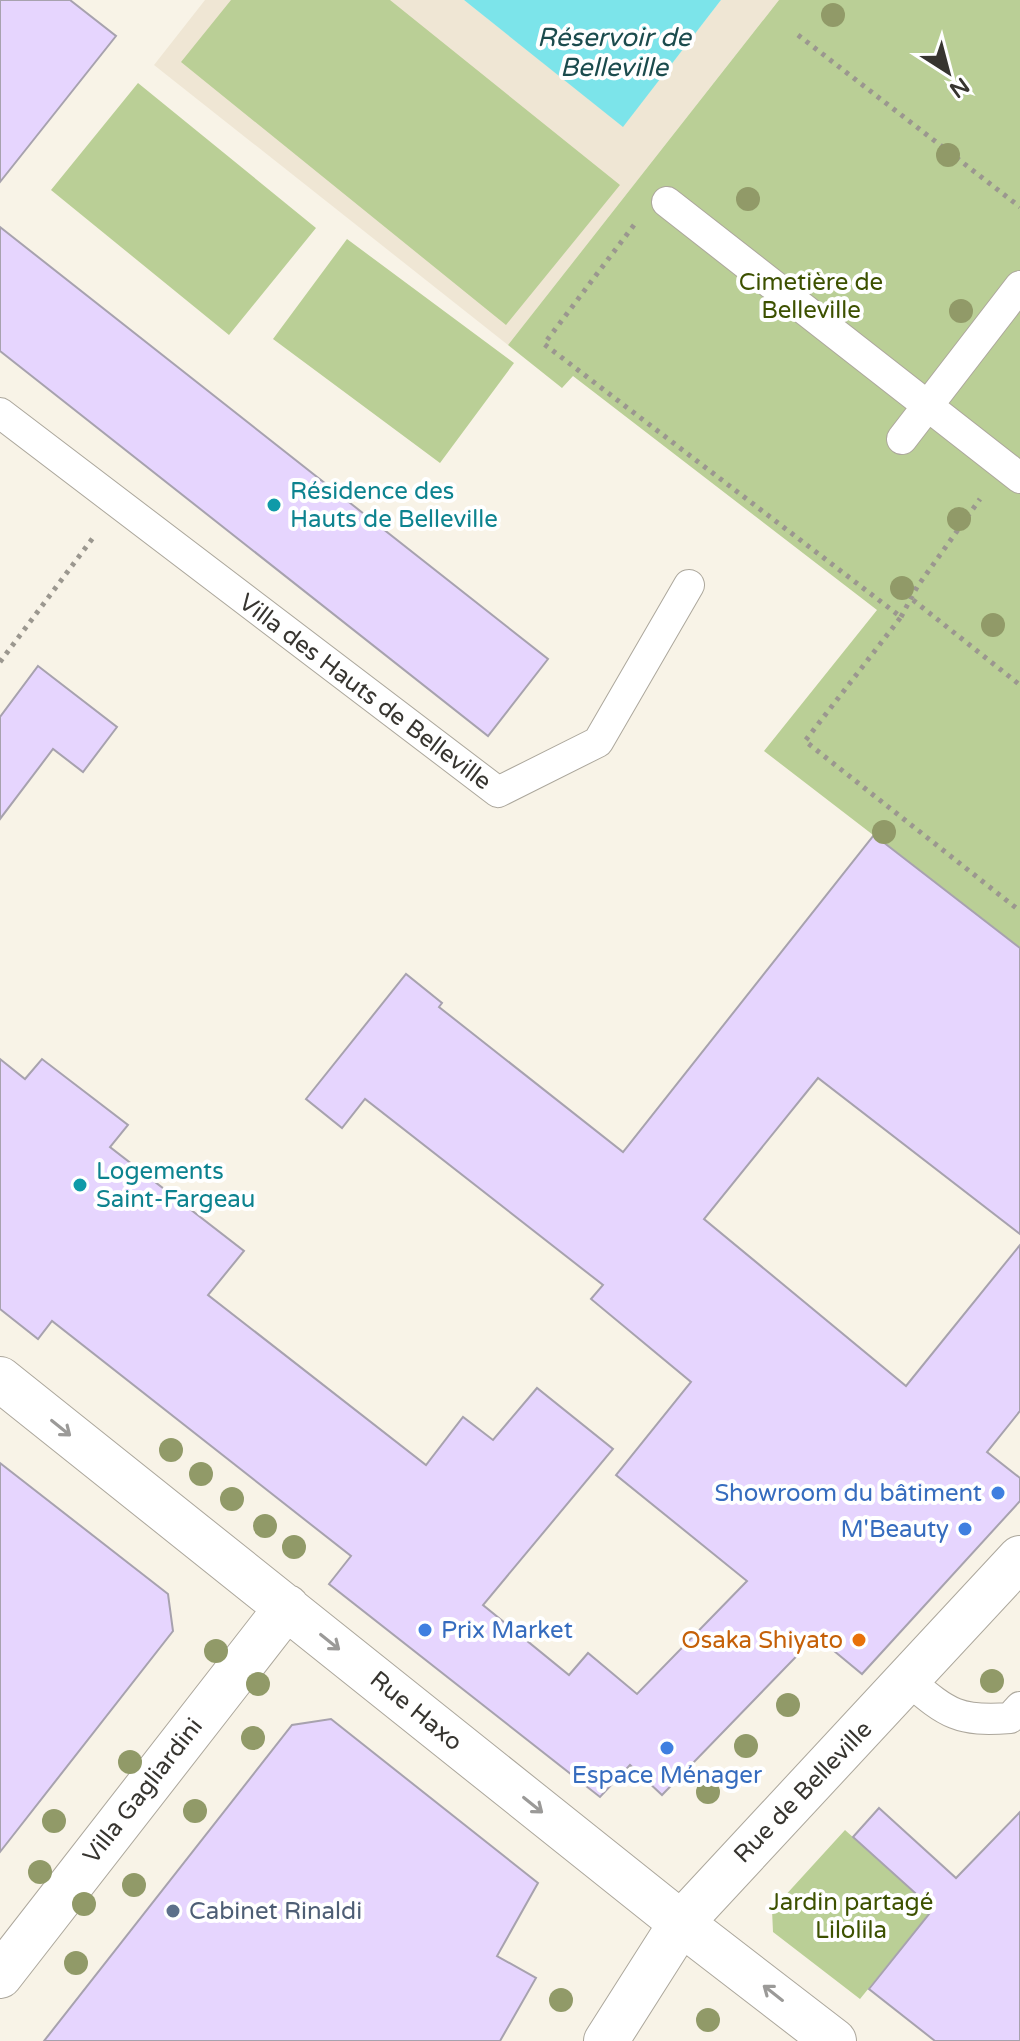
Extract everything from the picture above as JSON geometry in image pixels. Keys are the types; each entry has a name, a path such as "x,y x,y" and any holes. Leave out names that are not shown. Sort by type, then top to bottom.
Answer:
{"street":[{"name":"Rue Haxo","path":"0,1379 681,1923 834,2041"},
{"name":"Rue de Belleville","path":"606,2041 681,1923 1020,1558"},
{"name":"Villa Gagliardini","path":"0,1976 287,1607"}],"lane":[{"path":"667,202 1012,472"},
{"path":"902,439 1020,286"},
{"name":"Villa des Hauts de Belleville","path":"0,413 118,506 498,792 598,742 689,585"},
{"path":"909,1681 936,1704 972,1721 1010,1718 1020,1707"}],"path":[{"path":"798,35 1020,207"},
{"path":"667,202 641,216 544,344 901,617"},
{"path":"1012,472 917,587 913,600 901,617 805,741 1020,911"},
{"path":"0,662 118,506"},
{"path":"913,600 1018,683 1020,675"}],"shaded area":[{"path":"205,0 464,0 623,126 721,0 779,0 508,345 154,65"}],"green space":[{"path":"231,0 390,0 620,185 506,325 181,62"},
{"name":"Cimetière de Belleville","path":"779,0 1020,0 1020,948 764,751 877,610 573,376 562,388 508,345"},
{"path":"138,83 316,228 229,335 51,190"},
{"path":"347,239 514,363 440,463 273,339"},
{"name":"Jardin partagé Lilolila","path":"845,1830 933,1909 860,1999 773,1932 772,1910"}],"water":[{"name":"Réservoir de Belleville","path":"464,0 721,0 623,127"}],"building":[{"path":"0,0 70,0 116,36 0,182"},
{"name":"Résidence des Hauts de Belleville","path":"0,227 548,659 488,736 0,351"},
{"path":"38,666 117,727 83,772 53,749 0,819 0,717"},
{"path":"874,835 1020,948 1020,1234 818,1078 704,1219 906,1386 1020,1245 1020,1411 987,1452 1020,1478 1020,1501 862,1674 816,1636 662,1795 630,1765 600,1797 329,1584 351,1556 52,1321 38,1339 0,1309 0,1059 25,1079 42,1059 128,1125 110,1147 244,1251 208,1295 426,1465 463,1417 493,1440 537,1388 613,1449 483,1605 569,1675 588,1653 637,1694 747,1581 616,1475 691,1382 591,1299 603,1285 365,1099 342,1128 306,1099 406,974 442,1003 439,1007 623,1152"},
{"path":"0,1463 168,1594 173,1631 0,1852"},
{"path":"331,1719 538,1883 497,1956 536,1978 500,2041 44,2041 292,1725"},
{"path":"879,1808 956,1878 1020,1812 1020,2041 935,2041 869,1989 933,1909 853,1837"}],"place":[{"name":"Résidence des Hauts de Belleville","path":"274,505"},
{"name":"Logements Saint-Fargeau","path":"80,1185"},
{"name":"Showroom du bâtiment","path":"998,1493"},
{"name":"M'Beauty","path":"965,1529"},
{"name":"Prix Market","path":"425,1630"},
{"name":"Osaka Shiyato","path":"859,1640"},
{"name":"Espace Ménager","path":"667,1748"},
{"name":"Cabinet Rinaldi","path":"173,1911"}]}
